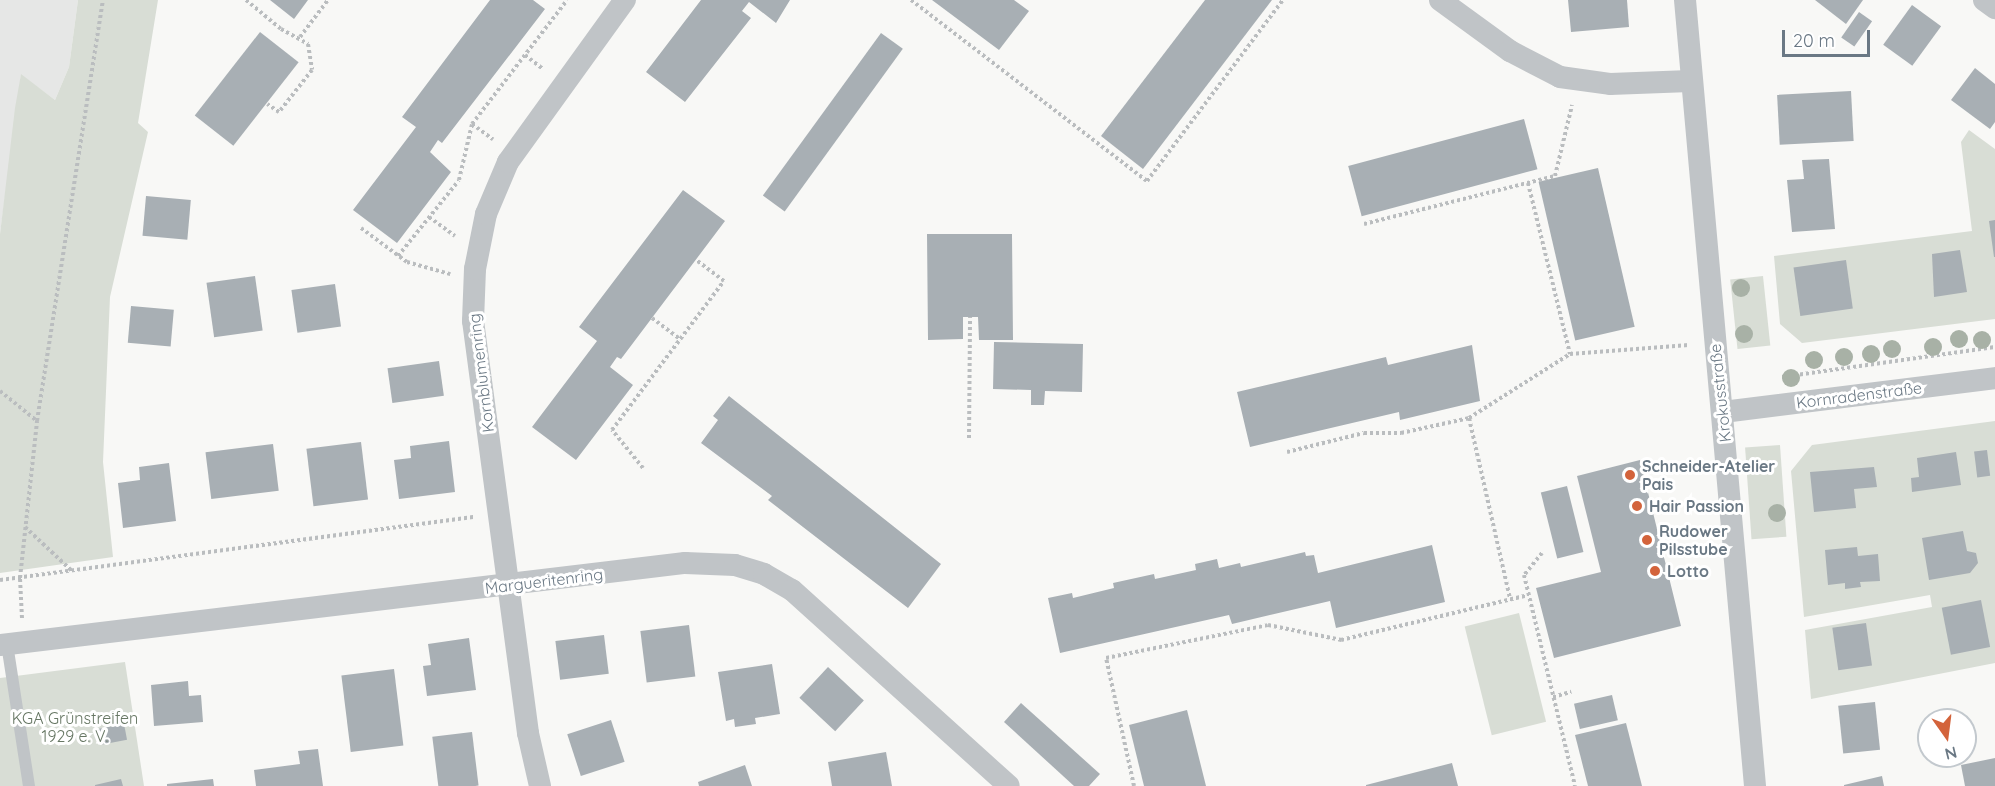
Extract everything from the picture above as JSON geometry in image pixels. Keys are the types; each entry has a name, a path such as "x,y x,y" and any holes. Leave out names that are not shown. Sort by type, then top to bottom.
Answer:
{"street":[{"name":"Kornblumenring","path":"540,786 528,733 473,321 475,269 486,214 508,162 625,0"},
{"path":"1440,0 1509,51 1560,76 1610,84 1690,81"},
{"name":"Krokusstraße","path":"1685,0 1690,81 1723,412 1755,786"},
{"path":"1984,0 1995,9"},
{"name":"Kornradenstraße","path":"1723,412 1995,378"},
{"name":"Margueritenring","path":"10,644 509,586 685,563 735,565 764,574 792,590 1009,786"}],"lane":[{"path":"10,644 29,786"}],"path":[{"path":"10,644 20,578 37,421 103,0"},
{"path":"246,0 281,29 300,37 309,44 312,70 279,112 267,104"},
{"path":"300,37 328,0"},
{"path":"398,256 459,180 472,124 567,0"},
{"path":"911,0 1147,181 1283,0"},
{"path":"525,55 548,72"},
{"path":"1364,224 1555,176 1574,99"},
{"path":"472,124 498,143"},
{"path":"1528,183 1570,354"},
{"path":"429,217 461,241"},
{"path":"361,228 398,256 456,276"},
{"path":"643,468 612,430 724,281 696,260"},
{"path":"969,438 970,317"},
{"path":"652,318 681,340"},
{"path":"1287,452 1364,433 1401,433 1468,418 1570,354 1690,345"},
{"path":"1787,375 1995,347"},
{"path":"0,391 37,421"},
{"path":"1468,418 1510,599"},
{"path":"0,580 479,516"},
{"path":"24,527 72,571"},
{"path":"1542,553 1524,575 1575,786"},
{"path":"1134,786 1106,658 1268,625 1341,640 1528,594"},
{"path":"1553,697 1571,692"}],"shaded area":[{"path":"0,0 78,0 69,67 55,100 21,75 0,234"}],"green space":[{"path":"78,0 158,0 138,123 148,132 110,297 103,462 113,557 0,573 0,234 15,108 21,74 55,100 69,67"},
{"path":"1969,130 1995,149 1995,319 1802,343 1780,324 1774,256 1972,231 1961,142"},
{"path":"1763,276 1770,346 1737,349 1730,279"},
{"path":"1995,421 1995,663 1811,699 1805,630 1932,607 1930,595 1804,617 1791,471 1812,445"},
{"path":"1780,445 1786,537 1752,539 1745,447"},
{"path":"1519,613 1546,722 1492,735 1465,627"},
{"name":"KGA Grünstreifen 1929 e. V.","path":"125,662 144,786 0,786 0,678"}],"building":[{"path":"270,0 308,0 294,19"},
{"path":"490,0 533,0 545,9 442,143 438,140 430,152 451,172 397,243 353,210 416,127 402,117"},
{"path":"701,0 790,0 776,23 749,2 742,11 751,18 685,102 646,72"},
{"path":"932,0 1014,0 1029,11 999,50"},
{"path":"1205,0 1272,0 1143,169 1101,136"},
{"path":"1568,0 1627,0 1629,27 1571,32"},
{"path":"1815,0 1863,0 1846,24"},
{"path":"1912,5 1941,26 1912,66 1883,45"},
{"path":"1859,12 1872,21 1854,47 1841,37"},
{"path":"260,32 299,62 233,146 195,116"},
{"path":"881,33 903,49 785,211 763,196"},
{"path":"1975,68 1995,84 1995,122 1990,129 1951,100"},
{"path":"1851,91 1854,141 1780,145 1777,95"},
{"path":"1524,119 1537,169 1362,216 1348,166"},
{"path":"1829,159 1835,229 1792,232 1787,180 1804,179 1802,160"},
{"path":"1598,168 1635,327 1575,341 1539,182"},
{"path":"683,190 725,221 621,359 617,357 610,367 633,385 576,460 532,427 597,341 579,327"},
{"path":"146,196 191,200 187,240 143,236"},
{"path":"1995,220 1995,257 1994,257 1989,221"},
{"path":"927,234 1012,234 1013,340 979,340 978,317 963,317 963,339 928,340"},
{"path":"1960,250 1967,292 1934,297 1932,254"},
{"path":"1846,260 1853,309 1800,316 1794,267"},
{"path":"255,276 263,330 214,337 206,283"},
{"path":"335,284 341,327 297,333 291,290"},
{"path":"131,306 174,310 171,347 128,343"},
{"path":"994,342 1083,344 1082,392 1045,391 1044,405 1031,405 1031,390 993,389"},
{"path":"1472,345 1480,401 1400,420 1399,412 1250,447 1237,392 1386,357 1388,365"},
{"path":"439,361 444,396 392,403 388,368"},
{"path":"729,396 941,564 908,608 768,500 772,496 701,443 718,420 713,416"},
{"path":"449,441 455,492 399,499 394,460 411,458 410,446"},
{"path":"361,442 368,500 313,506 306,449"},
{"path":"273,444 279,491 211,499 206,452"},
{"path":"1987,450 1990,476 1977,477 1974,452"},
{"path":"1956,452 1961,485 1912,492 1911,478 1919,477 1917,458"},
{"path":"1640,460 1681,626 1554,658 1536,588 1601,572 1577,476"},
{"path":"169,463 176,521 123,528 118,483 140,480 139,467"},
{"path":"1874,467 1877,487 1854,489 1856,508 1814,512 1810,472"},
{"path":"1567,486 1583,552 1557,559 1541,493"},
{"path":"1963,531 1967,551 1976,553 1978,563 1970,573 1929,580 1922,538"},
{"path":"1432,545 1445,602 1336,628 1330,601 1232,624 1229,615 1060,653 1048,598 1072,593 1073,598 1114,588 1113,583 1154,574 1155,579 1196,570 1195,564 1217,559 1219,568 1240,563 1241,567 1305,552 1306,556 1314,555 1318,573"},
{"path":"1857,547 1858,556 1878,554 1880,581 1860,582 1861,587 1845,589 1845,583 1828,585 1825,550"},
{"path":"1981,600 1990,647 1951,655 1942,608"},
{"path":"1866,623 1872,666 1838,670 1832,628"},
{"path":"689,625 695,677 647,683 640,631"},
{"path":"604,635 609,674 560,680 555,641"},
{"path":"469,638 476,690 427,696 423,666 431,665 428,644"},
{"path":"772,664 780,714 755,718 756,724 735,727 734,719 726,721 718,672"},
{"path":"828,667 864,700 835,731 799,698"},
{"path":"394,669 403,745 351,752 341,675"},
{"path":"188,681 189,696 201,695 203,722 154,726 151,685"},
{"path":"1612,695 1618,720 1580,729 1574,704"},
{"path":"1875,702 1880,750 1843,754 1838,706"},
{"path":"1021,703 1100,774 1089,786 1074,786 1004,722"},
{"path":"1187,710 1206,786 1144,786 1129,725"},
{"path":"611,720 625,762 581,776 567,734"},
{"path":"1626,723 1642,786 1588,786 1575,735"},
{"path":"124,724 127,740 100,745 97,729"},
{"path":"472,732 479,786 438,786 432,737"},
{"path":"318,749 323,786 256,786 254,770 300,764 298,751"},
{"path":"886,752 892,786 832,786 828,762"},
{"path":"1995,758 1995,786 1965,786 1962,768 1977,768 1977,762"},
{"path":"1452,763 1458,786 1366,786 1366,785"},
{"path":"745,765 752,786 699,786 698,782"},
{"path":"1882,776 1884,786 1844,786 1844,785"},
{"path":"121,779 123,786 95,786 95,785"},
{"path":"213,779 214,786 167,786 167,784"}],"place":[{"name":"Schneider-Atelier Pais","path":"1630,475"},
{"name":"Hair Passion","path":"1637,506"},
{"name":"Rudower Pilsstube","path":"1647,540"},
{"name":"Lotto","path":"1655,571"}]}
